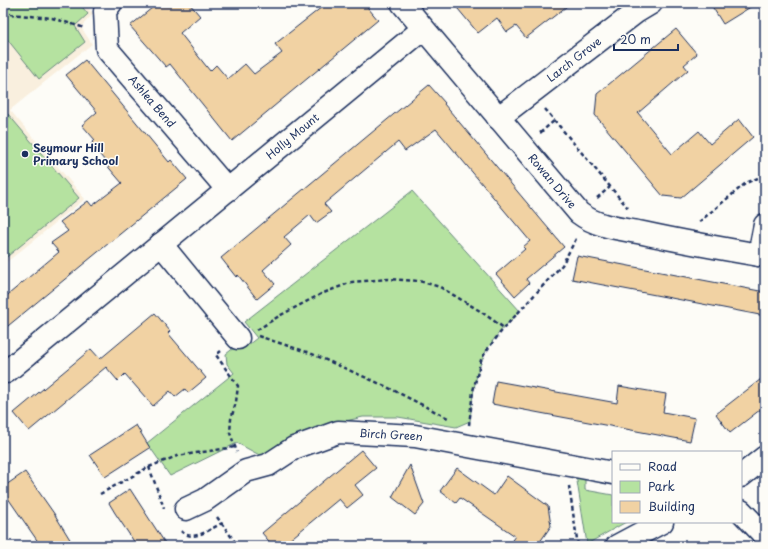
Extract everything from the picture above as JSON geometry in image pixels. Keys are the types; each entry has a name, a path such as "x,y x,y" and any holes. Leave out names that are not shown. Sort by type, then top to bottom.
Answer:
{"street":[{"name":"Ashlea Bend","path":"111,3 105,11 107,49 228,190"},
{"name":"Rowan Drive","path":"402,3 498,118 579,213 586,219 599,224 677,240 762,255"},
{"name":"Larch Grove","path":"498,118 638,6"},
{"name":"Holly Mount","path":"3,372 6,372 423,29"},
{"path":"762,255 765,225"},
{"path":"161,244 238,338"},
{"name":"Birch Green","path":"195,504 246,471 268,465 294,448 338,432 416,436 612,473"},
{"path":"742,475 765,457"},
{"path":"742,511 765,536"},
{"path":"617,546 660,523"}],"path":[{"path":"3,15 9,14 52,18 81,26 106,36"},
{"path":"531,92 650,234"},
{"path":"677,240 746,183 765,175"},
{"path":"468,428 481,360 504,328 562,265 586,219"},
{"path":"454,421 385,386 310,353 251,333 321,294 352,282 389,279 419,281 440,287 480,311 504,328"},
{"path":"100,494 149,467 177,456 235,447 230,433 231,419 236,402 238,386 224,366"},
{"path":"566,464 578,546"},
{"path":"195,504 238,546"}],"shaded area":[{"name":"Seymour Hill Primary School","path":"3,3 85,3 93,14 81,27 92,44 10,110 85,199 3,265"}],"green space":[{"path":"3,3 79,3 88,14 75,26 85,42 39,79 3,34"},
{"path":"8,114 79,198 3,260 3,133"},
{"path":"412,191 520,311 498,334 485,353 475,382 470,421 456,427 398,417 363,417 315,428 290,441 265,458 237,443 170,476 147,443 234,373 227,364 226,354 235,347 244,348 257,338 244,322"},
{"path":"576,475 585,477 585,490 612,495 612,523 624,523 587,544"}],"building":[{"path":"158,3 189,3 200,16 180,33 210,71 216,65 228,79 245,64 254,74 282,53 275,44 327,3 364,3 378,20 232,141 170,64 166,67 130,26"},
{"path":"453,3 571,3 526,38 516,26 507,32 497,18 478,33"},
{"path":"710,3 757,3 723,24"},
{"path":"676,29 697,54 684,65 688,70 638,113 672,154 699,131 710,144 739,119 753,137 681,198 663,196 595,115 597,94"},
{"path":"85,60 169,162 171,160 187,179 3,330 3,299 59,252 51,243 68,231 60,222 88,201 92,206 122,183 91,144 95,140 82,125 97,112 66,75"},
{"path":"429,85 564,247 526,279 529,283 515,296 496,274 525,249 523,247 530,241 436,129 405,151 398,142 324,204 331,212 316,223 310,215 284,237 291,245 263,270 275,284 257,299 238,275 236,277 221,258"},
{"path":"577,256 765,292 765,316 572,279"},
{"path":"155,313 170,331 168,333 206,378 188,393 185,389 175,397 170,391 153,406 125,374 118,381 106,367 29,431 14,413 91,349 100,359"},
{"path":"765,376 765,406 730,433 716,414"},
{"path":"496,381 617,403 619,386 666,394 663,412 695,418 690,441 492,404"},
{"path":"136,425 150,448 105,477 90,455"},
{"path":"361,450 376,468 355,485 363,495 347,508 339,499 282,546 273,546 262,533"},
{"path":"410,465 424,504 415,515 392,497"},
{"path":"457,468 494,495 507,476 548,506 551,526 537,546 508,546 515,536 460,498 456,503 440,491"},
{"path":"25,472 55,515 74,546 41,546 3,491 3,487"},
{"path":"130,489 167,546 137,546 115,513 109,503"}],"place":[{"name":"Seymour Hill Primary School","path":"25,154"}]}
